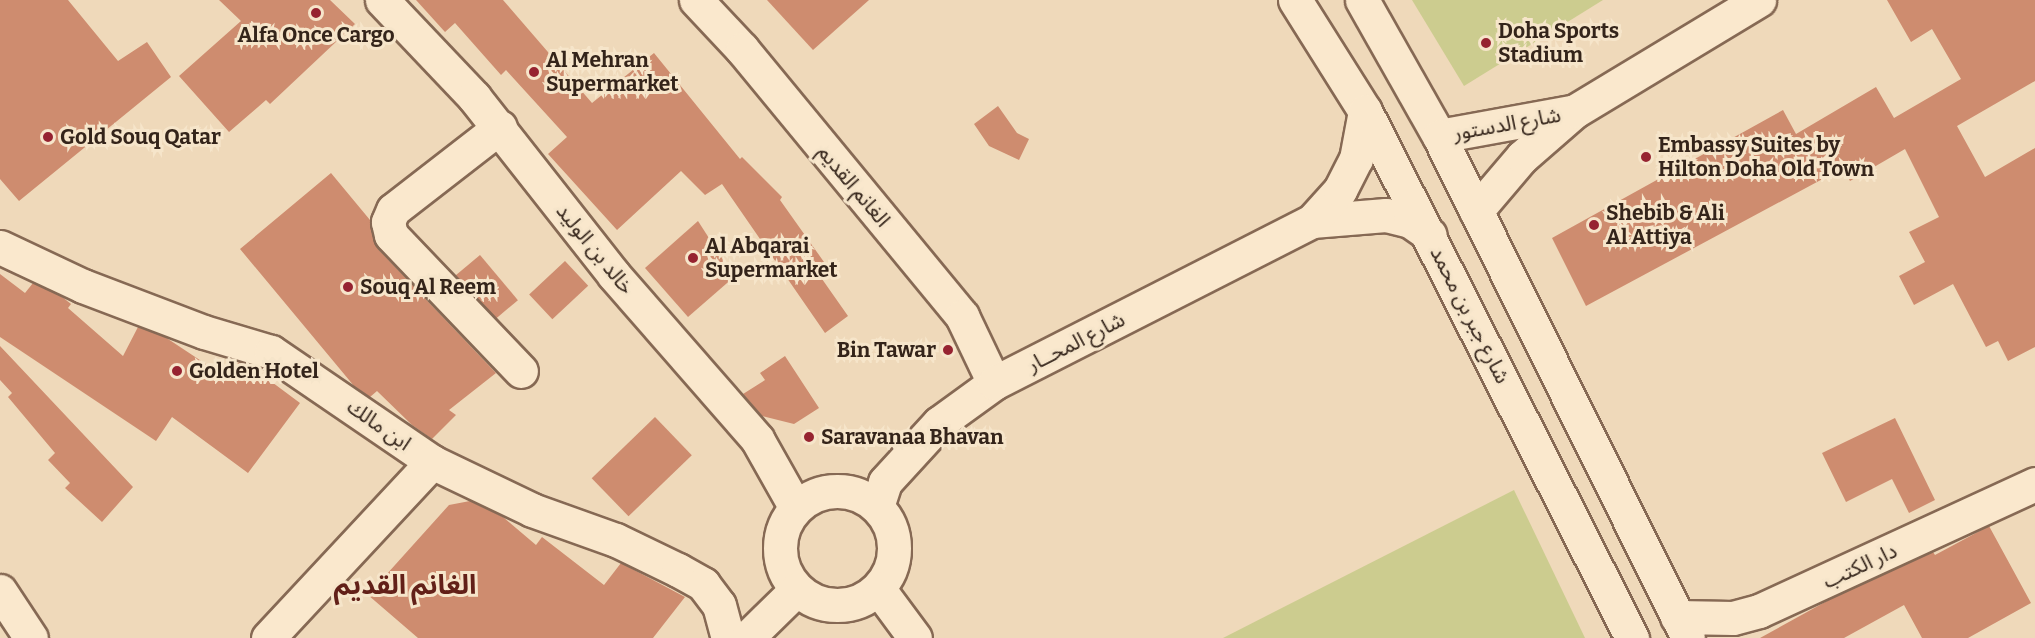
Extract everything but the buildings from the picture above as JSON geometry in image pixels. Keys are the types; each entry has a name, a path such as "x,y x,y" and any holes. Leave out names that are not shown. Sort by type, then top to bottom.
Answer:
{"street":[{"name":"خالد بن الوليد","path":"382,0 439,56 500,127 614,275 757,439 796,508"},
{"name":"شارع جبر بن محمد","path":"1295,0 1365,111 1430,235 1632,638"},
{"path":"1362,0 1439,136 1682,627"},
{"name":"شارع الدستور","path":"1476,212 1522,157 1575,111 1759,0"},
{"name":"الغانم القديم","path":"697,1 742,50 962,316 994,383"},
{"name":"شارع المحــار","path":"877,507 885,482 939,423 994,383 1311,221 1340,190 1356,159 1365,111"},
{"name":"شارع الدستور","path":"1439,136 1575,111"},
{"path":"500,127 393,210 388,222 391,235 521,371"},
{"name":"شارع المحــار","path":"1311,221 1386,215 1410,221 1430,235"},
{"name":"ابن مالك","path":"0,246 94,290 204,332 271,352 432,462 532,510 615,540 703,584 718,605 728,638"},
{"path":"268,638 432,462"},
{"name":"دار الكتب","path":"1682,627 1759,611 2035,484"},
{"path":"836,490 858,494 877,507 890,525 894,547 891,569 878,588 859,601 837,605 815,601 797,589 784,571 779,549 783,527 796,508 814,495 836,490"},
{"path":"878,588 915,638"},
{"path":"747,638 797,589"},
{"path":"0,591 31,638"}],"green space":[{"name":"Doha Sports Stadium","path":"1412,0 1603,0 1464,86"},
{"path":"1514,490 1585,638 1223,638"}],"place":[{"name":"Alfa Once Cargo","path":"316,13"},
{"name":"Doha Sports Stadium","path":"1486,43"},
{"name":"Al Mehran Supermarket","path":"534,72"},
{"name":"Gold Souq Qatar","path":"48,137"},
{"name":"Embassy Suites by Hilton Doha Old Town","path":"1646,157"},
{"name":"Shebib & Ali Al Attiya","path":"1594,225"},
{"name":"Al Abqarai Supermarket","path":"693,258"},
{"name":"Souq Al Reem","path":"348,287"},
{"name":"Bin Tawar","path":"948,350"},
{"name":"Golden Hotel","path":"177,371"},
{"name":"Saravanaa Bhavan","path":"809,437"}],"district":[{"name":"الغانم القديم","path":"405,586"}]}
